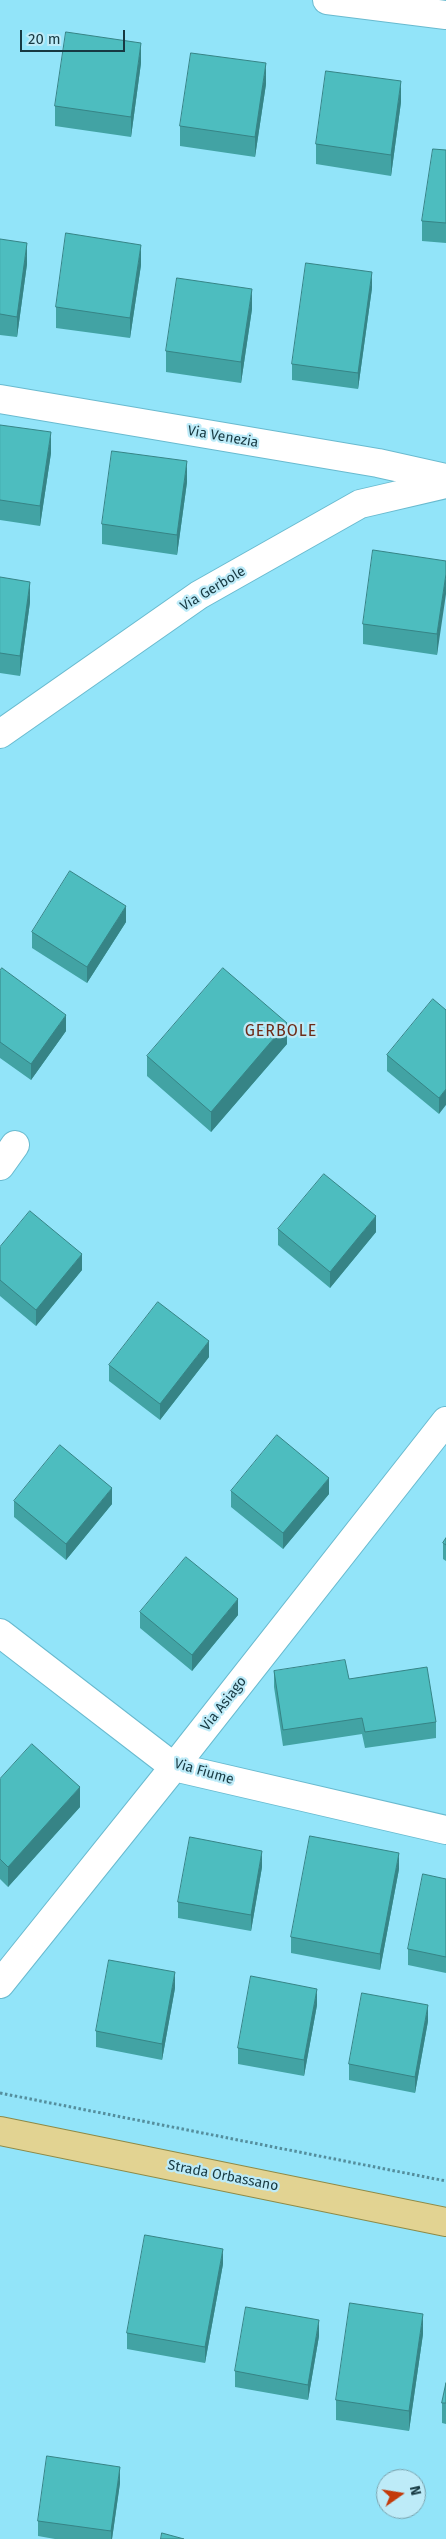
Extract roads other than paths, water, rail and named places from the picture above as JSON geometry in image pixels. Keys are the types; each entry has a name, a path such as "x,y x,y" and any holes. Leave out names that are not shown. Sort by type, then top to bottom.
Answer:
{"main road":[{"name":"Strada Orbassano","path":"0,2131 446,2222"}],"street":[{"path":"327,0 446,15"},
{"name":"Via Venezia","path":"0,399 378,463 446,478"},
{"name":"Via Gerbole","path":"0,734 199,595 360,504 446,484"},
{"name":"Via Asiago","path":"0,1984 174,1767 446,1421"},
{"name":"Via Fiume","path":"0,1633 174,1767 446,1830"}],"district":[{"name":"GERBOLE","path":"281,1032"}]}
